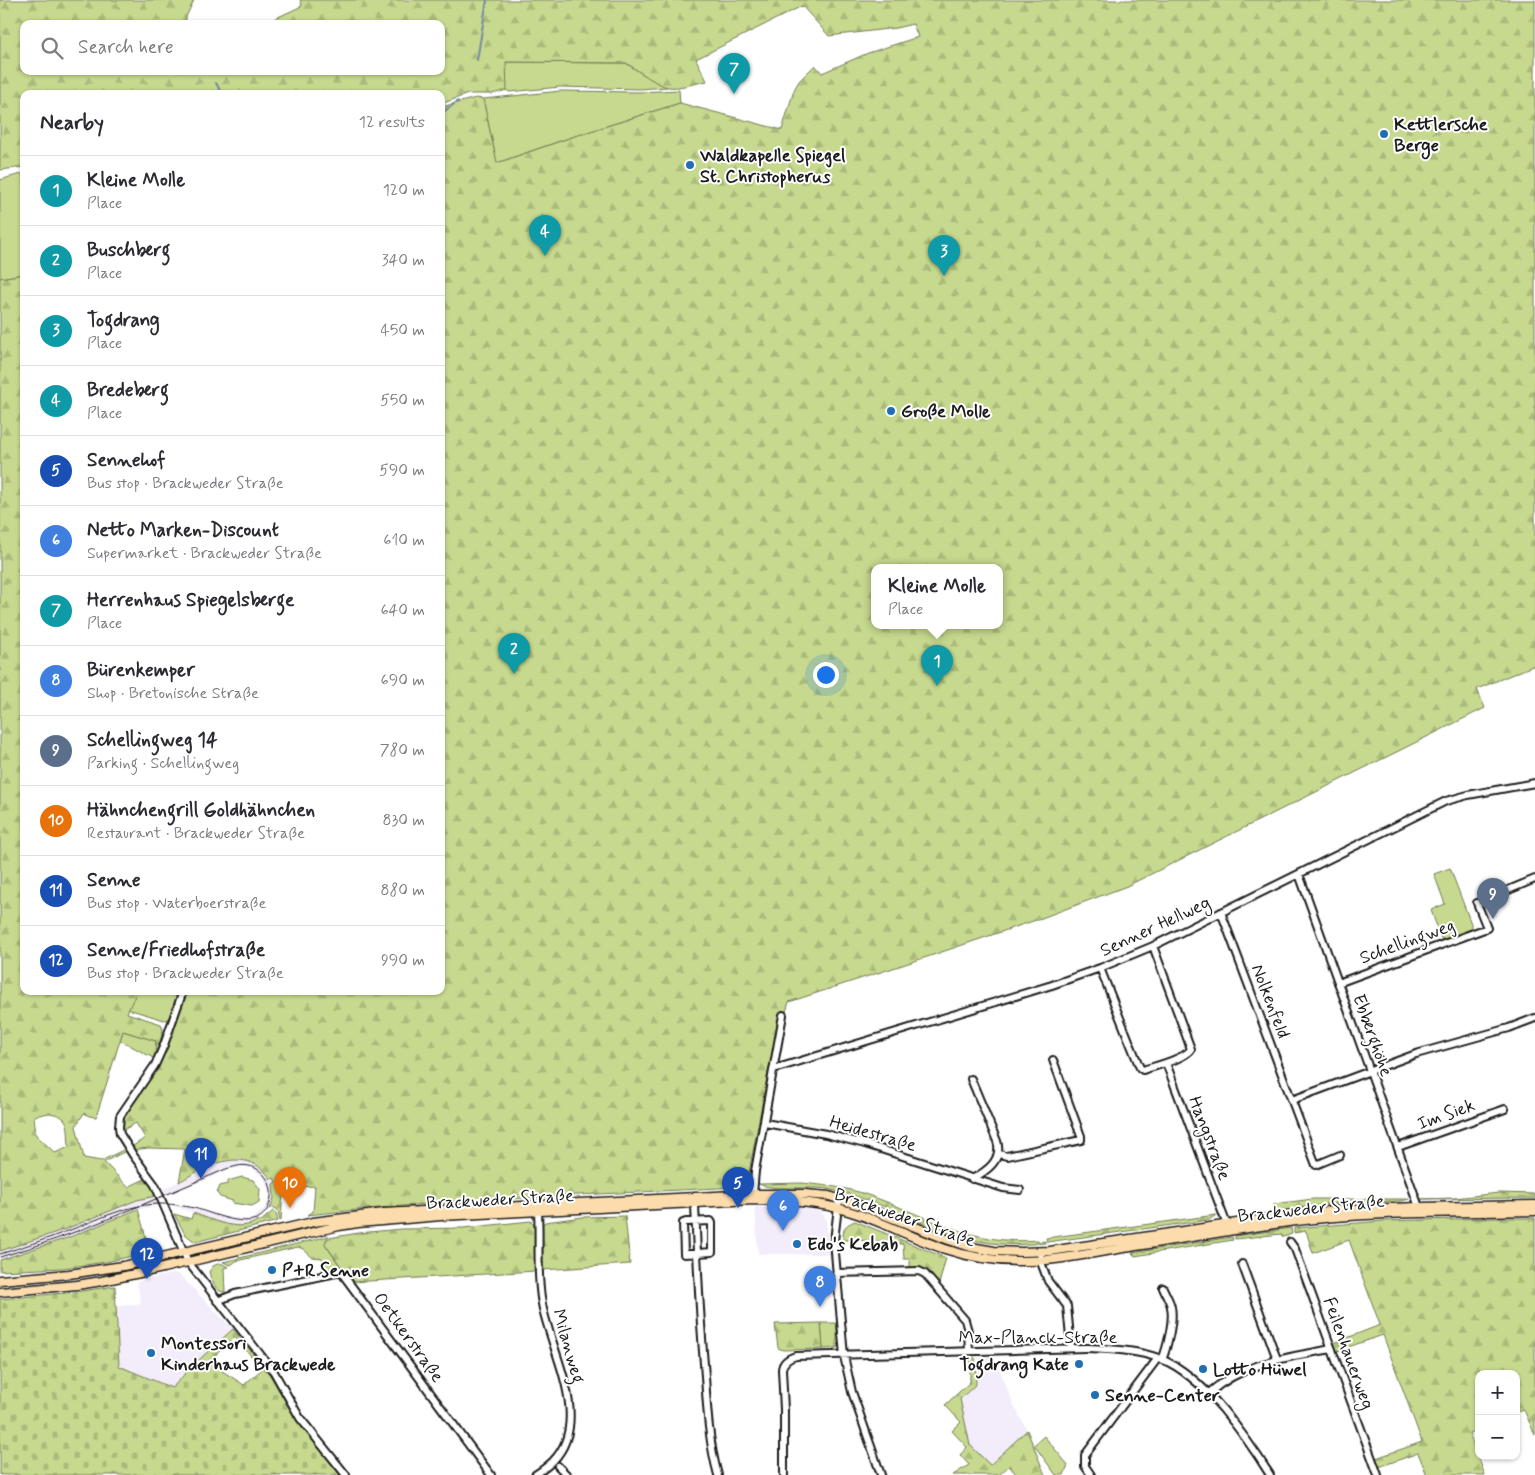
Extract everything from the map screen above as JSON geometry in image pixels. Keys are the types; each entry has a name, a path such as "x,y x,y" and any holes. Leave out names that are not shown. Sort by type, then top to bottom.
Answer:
{"main road":[{"name":"Brackweder Straße","path":"0,1280 91,1271 313,1222 384,1213 753,1194 805,1194 839,1198 949,1240 994,1251 1040,1256 1290,1215 1338,1210 1535,1205"},
{"name":"Brackweder Straße","path":"0,1292 77,1285 188,1262 349,1224 441,1216 754,1200 790,1201 837,1208 877,1220 944,1249 996,1260 1040,1256 1330,1218 1422,1213 1535,1211"}],"street":[{"name":"Senner Hellweg","path":"774,1070 1052,985 1100,968 1153,946 1446,801 1468,795 1535,783"},
{"name":"Ebberghöhe","path":"1298,874 1419,1207"},
{"name":"Schellingweg","path":"1338,983 1487,928 1477,904 1535,879"},
{"name":"Nolkenfeld","path":"1221,912 1316,1165 1340,1155"},
{"path":"1100,968 1140,1068 1143,1070 1166,1063 1187,1054 1191,1048 1153,946"},
{"path":"182,995 159,1056 152,1070 120,1116 119,1127 124,1141 157,1188 188,1262 274,1372 300,1418 346,1475"},
{"path":"753,1194 755,1171 783,1015"},
{"path":"1292,1100 1416,1054 1509,1028 1535,1018"},
{"path":"999,1154 1007,1156 1081,1140 1053,1060"},
{"name":"Hangstraße","path":"1166,1063 1226,1225"},
{"path":"971,1079 997,1141 999,1154 987,1170 972,1179"},
{"name":"Im Siek","path":"1398,1147 1505,1109"},
{"name":"Heidestraße","path":"765,1123 826,1134 865,1144 1002,1188 1020,1190"},
{"path":"839,1198 834,1242 844,1356 852,1392 881,1475"},
{"path":"695,1204 706,1393 718,1475"},
{"name":"Milanweg","path":"535,1475 554,1461 562,1448 570,1429 571,1415 541,1299 538,1271 538,1212"},
{"path":"708,1220 712,1223 713,1250 710,1253 698,1254 685,1254 683,1252 683,1223 708,1220"},
{"name":"Feilenhauerweg","path":"1290,1242 1295,1249 1378,1475"},
{"path":"1040,1256 1048,1282 1066,1306 1071,1348"},
{"path":"1242,1264 1277,1359"},
{"path":"836,1273 919,1271 925,1274 965,1320 970,1351"},
{"name":"Oetkerstraße","path":"217,1301 225,1296 341,1272 491,1475"},
{"path":"1091,1475 1085,1466 1085,1455 1165,1353 1172,1315 1170,1304 1163,1288"},
{"name":"Max-Planck-Straße","path":"784,1475 782,1364 796,1356 1071,1348 1115,1350 1160,1359 1183,1371 1208,1394 1249,1444 1270,1475"},
{"path":"1208,1394 1244,1371 1277,1359 1332,1349"},
{"path":"558,1466 567,1475"}],"shaded area":[{"path":"226,1160 239,1160 253,1164 267,1173 271,1179 274,1178 276,1182 273,1184 274,1198 270,1209 255,1223 244,1227 235,1226 176,1207 178,1204 231,1218 252,1219 264,1209 270,1196 264,1178 252,1168 242,1167 228,1170 165,1196 163,1189"},
{"path":"156,1196 159,1203 157,1206 131,1211 70,1237 0,1260 0,1251 66,1229 137,1200"},
{"path":"755,1207 789,1207 820,1211 826,1220 830,1254 758,1254"},
{"path":"176,1273 233,1329 191,1367 172,1388 119,1366 116,1307 141,1303 137,1282"},
{"path":"990,1357 999,1368 1014,1406 1027,1430 990,1465 970,1445 960,1399 976,1384 975,1358"}],"green space":[{"path":"0,0 194,0 186,20 20,20 20,75 445,75 445,20 272,20 302,6 300,0 1535,0 1535,665 1477,689 1485,708 1127,886 1039,919 789,1002 769,1067 748,1178 737,1187 468,1201 307,1215 313,1212 315,1186 282,1188 280,1221 278,1210 273,1207 270,1209 274,1198 273,1184 276,1182 274,1178 271,1179 261,1168 250,1162 239,1160 227,1161 202,1169 179,1182 185,1149 148,1148 133,1150 133,1146 145,1138 136,1123 123,1130 124,1121 132,1103 161,1061 185,995 445,995 445,106 476,98 483,99 497,163 680,103 782,130 794,90 799,81 815,65 822,73 868,53 918,37 913,24 896,28 829,36 802,6 696,59 707,81 687,86 668,87 626,63 506,62 507,90 492,94 468,94 445,103 445,90 20,90 20,168 0,170"},
{"path":"505,62 626,63 667,87 640,89 560,87 509,92 506,89"},
{"path":"679,90 680,103 497,163 483,99 561,91 639,92"},
{"path":"20,174 20,275 0,278 0,180"},
{"path":"20,275 20,995 135,995 127,1013 161,1024 163,1030 155,1059 156,1041 123,1031 96,1117 84,1113 76,1126 84,1158 101,1161 125,1149 126,1151 104,1162 128,1187 147,1178 156,1196 137,1200 66,1229 0,1251 0,278","holes":["49,1113 62,1117 67,1124 69,1147 55,1153 36,1135 34,1116"]},
{"path":"1450,868 1473,929 1442,941 1431,910 1445,904 1434,874"},
{"path":"135,995 178,995 168,1019 164,1020 128,1009"},
{"path":"123,1031 156,1041 155,1059 120,1040"},
{"path":"242,1177 253,1180 260,1189 259,1202 252,1206 232,1203 233,1201 220,1197 217,1193 220,1186 228,1184 228,1181"},
{"path":"802,1183 862,1193 948,1227 969,1233 990,1238 1013,1241 1038,1240 1039,1242 1045,1241 1045,1243 1011,1244 978,1241 955,1235 876,1203 844,1193 820,1188 781,1188 759,1184"},
{"path":"1499,1193 1535,1194 1535,1198 1421,1199 1454,1198"},
{"path":"1313,1199 1409,1199 1402,1201 1339,1203 1276,1211 1274,1204"},
{"path":"138,1209 150,1252 106,1262 63,1268 0,1271 0,1260 70,1237"},
{"path":"273,1211 276,1213 278,1221 195,1242 185,1234 174,1214 191,1219 193,1213 217,1222 243,1226 258,1220 260,1222"},
{"path":"1216,1215 1209,1220 1047,1242 1046,1238"},
{"path":"625,1216 630,1264 543,1270 541,1226 545,1222 583,1217"},
{"path":"1535,1218 1535,1435 1524,1410 1520,1411 1520,1370 1475,1370 1475,1431 1469,1433 1475,1449 1475,1460 1479,1460 1485,1475 1427,1475 1418,1453 1379,1467 1376,1458 1422,1442 1383,1335 1337,1351 1334,1343 1380,1325 1349,1240 1313,1253 1306,1231 1294,1233 1294,1228 1383,1221"},
{"path":"531,1221 535,1227 536,1271 352,1282 325,1244 329,1238 358,1233 401,1229 463,1228"},
{"path":"855,1221 946,1258 939,1284 927,1272 910,1268 910,1259 904,1259 903,1244 879,1244 878,1241 843,1240 845,1228 848,1224"},
{"path":"1291,1228 1292,1234 1283,1237 1281,1234 1235,1239 1235,1236"},
{"path":"329,1236 326,1240 327,1247 341,1267 321,1271 325,1267 322,1258 312,1257 298,1247 236,1261 231,1265 223,1262"},
{"path":"1232,1237 1233,1240 1135,1256 1132,1253"},
{"path":"220,1263 229,1267 224,1268 225,1292 217,1288 209,1272 213,1266"},
{"path":"115,1286 119,1366 172,1388 191,1367 233,1329 270,1375 295,1418 340,1475 0,1475 0,1299","holes":["235,1337 262,1369 244,1385 213,1365 210,1360"]},
{"path":"821,1323 837,1323 837,1348 823,1349"},
{"path":"821,1323 823,1349 783,1350 778,1348 775,1324"},
{"path":"970,1358 975,1358 976,1384 960,1399 970,1445 990,1465 1027,1430 1045,1475 1017,1475 1009,1466 999,1475 953,1475 969,1465 960,1455 967,1447 952,1431 961,1422 945,1405 970,1382"},
{"path":"1044,1436 1068,1465 1064,1475 1056,1475 1034,1445"}],"waterway":[{"path":"477,60 487,0"},
{"path":"216,83 220,90"},
{"path":"445,111 458,101"}],"tram line":[{"path":"0,1254 57,1235 113,1213 138,1206 151,1204 183,1206 227,1218 250,1221 260,1217 267,1210 271,1197 270,1187 266,1177 254,1167 246,1165 226,1169 143,1205 114,1216 86,1228 0,1257"}],"place":[{"name":"Herrenhaus Spiegelsberge","path":"734,94"},
{"name":"Kettlersche Berge","path":"1384,134"},
{"name":"Waldkapelle Spiegel St. Christopherus","path":"690,165"},
{"name":"Bredeberg","path":"545,256"},
{"name":"Togdrang","path":"944,276"},
{"name":"Große Molle","path":"891,411"},
{"name":"Buschberg","path":"514,674"},
{"name":"Kleine Molle","path":"937,686"},
{"name":"Schellingweg 14","path":"1493,919"},
{"name":"Senne","path":"201,1179"},
{"name":"Hähnchengrill Goldhähnchen","path":"290,1208"},
{"name":"Sennehof","path":"738,1208"},
{"name":"Netto Marken-Discount","path":"783,1231"},
{"name":"Edo's Kebab","path":"797,1244"},
{"name":"P+R Senne","path":"272,1270"},
{"name":"Senne/Friedhofstraße","path":"147,1279"},
{"name":"Bürenkemper","path":"820,1307"},
{"name":"Montessori Kinderhaus Brackwede","path":"151,1353"},
{"name":"Togdrang Kate","path":"1079,1364"},
{"name":"Lotto Hüwel","path":"1203,1369"},
{"name":"Senne-Center","path":"1095,1395"}]}
